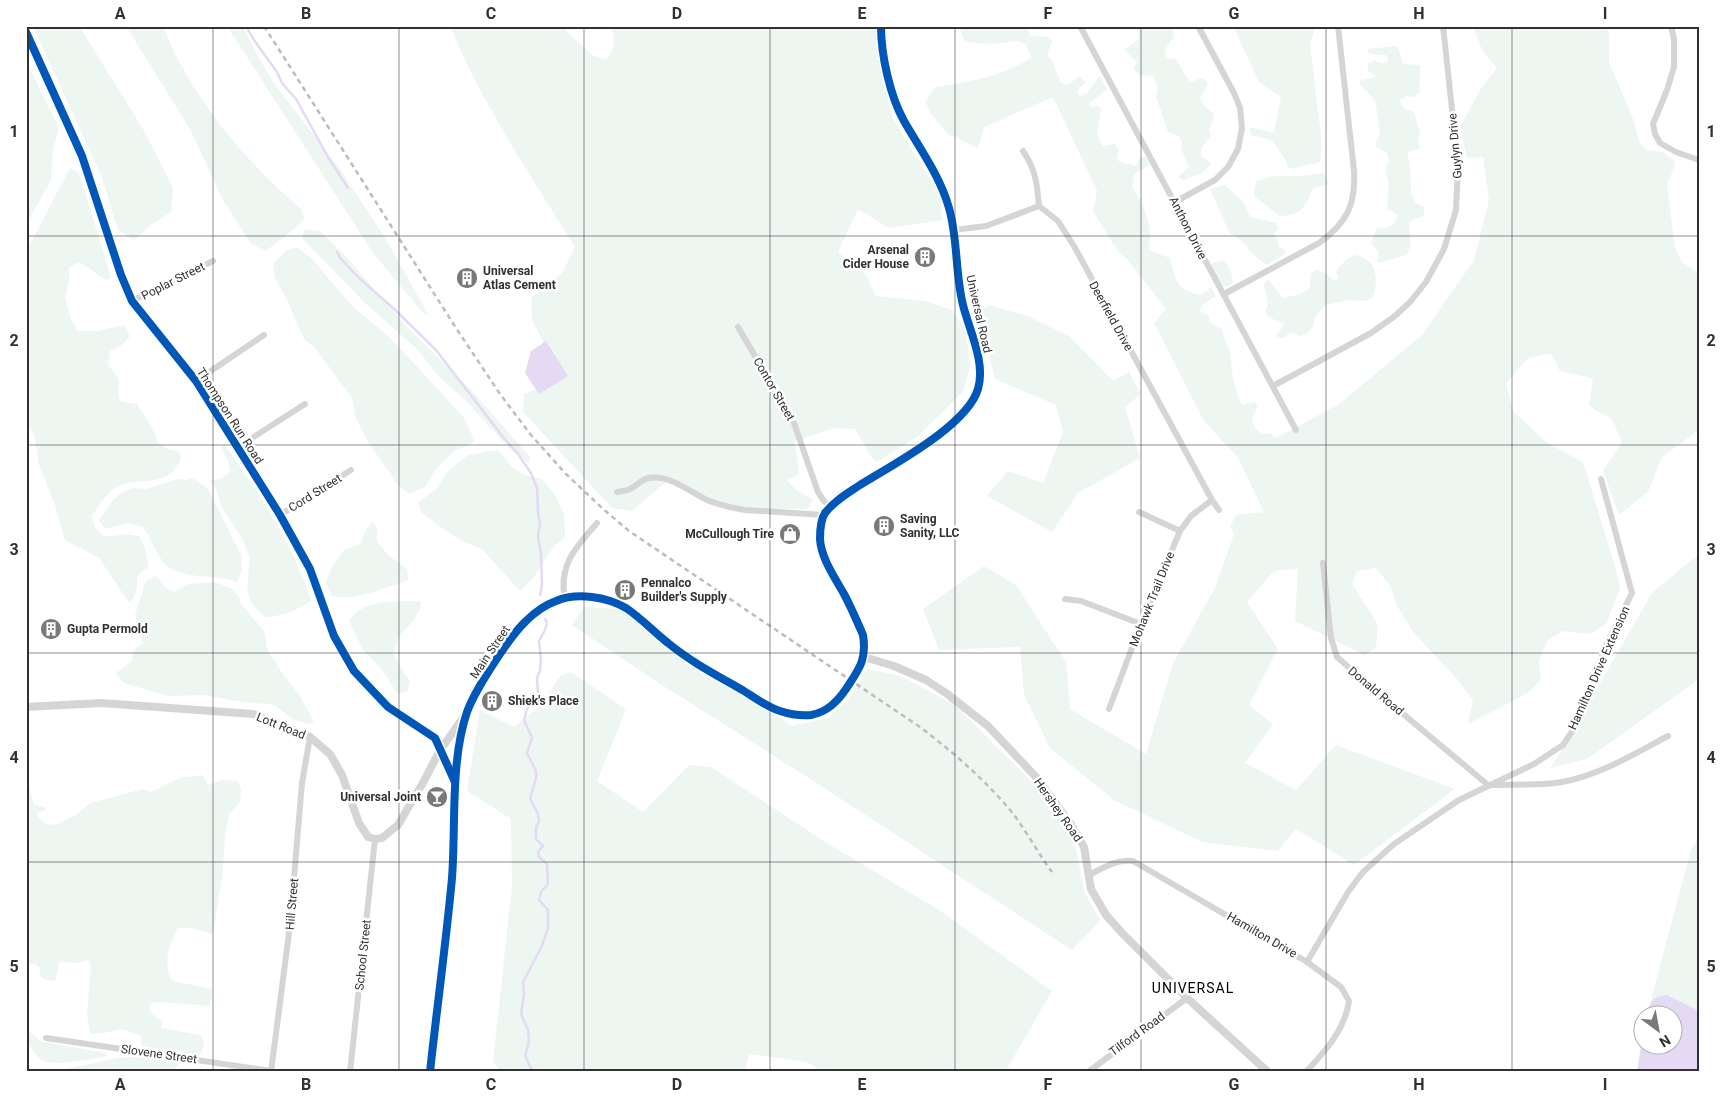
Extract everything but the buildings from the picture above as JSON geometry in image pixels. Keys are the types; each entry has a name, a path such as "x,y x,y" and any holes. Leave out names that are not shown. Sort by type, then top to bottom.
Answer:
{"street":[{"name":"Universal Road","path":"824,515 846,495 927,443 962,414 975,395 980,376 974,342 964,310 958,280 954,230 949,207 941,187 903,119 896,102 883,46 881,26"},
{"name":"Anthon Drive","path":"1080,26 1296,430"},
{"path":"1175,202 1215,180 1228,167 1238,149 1242,126 1240,108 1198,26"},
{"path":"1224,294 1319,243 1330,235 1342,222 1350,206 1355,190 1354,171 1338,26"},
{"name":"Guylyn Drive","path":"1273,386 1371,333 1395,316 1410,302 1426,282 1444,249 1456,210 1458,165 1443,26"},
{"path":"1671,26 1674,39 1674,67 1653,124 1655,134 1660,143 1676,152 1699,160"},
{"name":"Thompson Run Road","path":"26,32 82,156 121,275 132,301 196,381 280,515 310,569 334,636 354,671 388,707 435,738 456,784"},
{"path":"954,230 986,226 1039,206 1037,185 1032,165 1024,152"},
{"name":"Deerfield Drive","path":"1039,206 1058,221 1074,246 1219,510"},
{"name":"Poplar Street","path":"132,301 213,261"},
{"name":"Contor Street","path":"738,327 794,422 818,492 830,508"},
{"path":"196,381 264,336"},
{"path":"238,447 305,404"},
{"name":"Cord Street","path":"280,515 351,470"},
{"path":"617,492 629,489 641,481 658,478 668,480 708,500 734,508 824,515 820,538 822,546 829,567 863,635 864,657"},
{"name":"Hamilton Drive Extension","path":"1307,962 1348,892 1363,872 1394,844 1459,800 1488,784 1534,764 1563,745 1571,734 1608,641 1632,593 1601,479"},
{"name":"Mohawk Trail Drive","path":"1109,709 1141,624 1180,531 1191,516 1212,500"},
{"path":"1138,512 1180,531"},
{"path":"565,599 563,582 564,570 568,560 597,523"},
{"name":"Donald Road","path":"1323,563 1331,638 1337,657 1488,784"},
{"name":"Main Street","path":"430,1072 452,878 460,740 468,711 485,678 524,622 556,601 590,597 608,600 625,608 668,644 706,669 780,711 793,714 811,715 831,707 860,667 864,657"},
{"path":"1065,600 1081,602 1141,624"},
{"name":"Hershey Road","path":"864,657 894,666 926,680 988,726 1036,777 1070,823 1084,847 1091,889 1106,915 1187,998 1268,1072"},
{"name":"Lott Road","path":"26,706 101,703 253,714 310,737 330,754 337,764 359,823 368,837 375,839"},
{"path":"375,839 382,838 398,825 441,749 468,711"},
{"name":"Hamilton Drive Extension","path":"1488,784 1561,782 1593,773 1617,763 1668,736"},
{"name":"Hill Street","path":"271,1071 290,925 302,783 310,737"},
{"name":"School Street","path":"350,1072 375,839"},
{"name":"Hamilton Drive","path":"1089,875 1113,863 1123,860 1133,861 1307,962 1341,987 1349,1001 1345,1018 1337,1034 1306,1072"},
{"name":"Tilford Road","path":"1088,1072 1187,998"},
{"name":"Slovene Street","path":"46,1038 271,1071"}],"shaded area":[{"path":"33,26 79,26 143,129 173,188 171,212 151,225 134,240 118,230 101,175"},
{"path":"126,26 163,26 174,52 188,77 221,126 260,170 301,209 305,218 266,251 251,244 223,200 190,129"},
{"path":"227,26 243,26 275,85 337,165 384,236 429,316 423,313 373,253"},
{"path":"450,26 561,26 592,55 606,60 614,44 611,26 877,26 878,56 893,119 939,193 942,220 889,228 858,209 838,252 865,274 876,296 925,301 952,310 966,331 970,367 963,392 918,436 877,462 870,455 855,429 834,428 795,441 799,474 787,480 796,490 813,499 808,509 726,509 668,480 632,511 612,508 523,412 524,394 548,385 559,373 532,320 531,298 562,273 575,247 492,111"},
{"path":"959,26 1028,26 1027,30 1031,36 1048,37 1052,41 1047,56 1050,57 1062,83 1067,85 1080,76 1086,83 1077,92 1080,96 1087,93 1100,76 1107,89 1089,104 1091,107 1097,106 1101,109 1097,135 1103,146 1115,144 1119,151 1116,158 1120,162 1136,166 1140,157 1146,157 1150,165 1134,174 1132,187 1148,219 1150,233 1149,250 1170,258 1181,287 1200,295 1210,287 1214,291 1216,296 1202,305 1199,311 1209,316 1209,322 1223,330 1224,339 1230,352 1234,380 1240,401 1242,405 1255,402 1258,406 1252,419 1255,428 1262,434 1270,433 1276,438 1339,404 1422,335 1474,260 1489,200 1483,157 1467,158 1460,127 1480,90 1497,68 1482,50 1473,26 1606,26 1609,35 1609,62 1632,116 1640,144 1647,150 1663,152 1676,162 1667,185 1675,248 1683,263 1699,273 1699,430 1662,457 1648,492 1619,515 1603,471 1622,442 1611,418 1596,411 1589,404 1593,378 1560,371 1551,353 1528,358 1506,383 1513,411 1547,443 1583,462 1617,573 1620,589 1606,624 1590,634 1563,631 1548,640 1539,660 1541,680 1526,694 1468,724 1473,701 1459,681 1414,633 1397,606 1391,587 1376,568 1357,571 1352,584 1378,625 1376,648 1364,655 1295,621 1298,569 1274,571 1247,602 1278,649 1249,705 1273,724 1245,763 1296,790 1336,745 1455,789 1354,865 1296,829 1278,851 1202,842 1114,800 1050,748 1024,695 1020,647 939,650 923,609 984,566 1016,585 1066,662 1070,709 1146,754 1173,663 1215,588 1234,534 1230,526 1237,515 1264,512 1238,458 1204,421 1154,323 1166,309 1128,260 1119,253 1093,211 1097,191 1053,97 984,127 978,148 948,134 931,114 925,102 935,87 973,81 997,74 1032,57 1025,44 1018,41 992,44 965,42"},
{"path":"1134,26 1172,26 1174,37 1166,48 1165,56 1169,59 1175,58 1190,83 1198,79 1204,79 1208,84 1200,98 1206,108 1214,114 1214,119 1209,129 1211,136 1201,148 1201,156 1211,163 1206,170 1199,174 1183,180 1178,177 1189,167 1181,149 1182,141 1179,136 1167,131 1156,97 1158,88 1153,76 1140,75 1134,70 1137,62 1124,50 1139,39"},
{"path":"1233,26 1316,26 1310,43 1322,145 1320,162 1289,169 1285,159 1272,140 1251,135 1249,127 1274,133 1281,97 1259,82"},
{"path":"1398,47 1403,64 1420,65 1420,92 1412,97 1406,96 1400,100 1403,108 1414,112 1420,133 1418,140 1420,149 1407,153 1410,164 1411,191 1416,203 1424,207 1424,215 1409,222 1410,246 1407,254 1379,263 1377,260 1379,253 1371,243 1376,230 1377,228 1393,225 1398,215 1387,208 1389,184 1386,167 1389,161 1387,153 1375,144 1380,131 1375,100 1360,84 1360,80 1376,76 1369,72 1367,64 1374,60 1381,63 1387,62 1388,58 1386,55 1370,54 1367,51 1369,49"},
{"path":"26,61 59,128 53,149 51,180 26,225"},
{"path":"70,168 79,173 111,277 107,280 78,262 69,268 69,280 65,297 71,320 78,331 98,331 124,325 130,336 122,345 110,351 108,364 119,380 120,401 137,404 154,431 157,442 167,449 180,452 181,454 179,463 171,473 164,477 130,483 115,488 105,497 92,516 95,528 104,536 127,534 139,536 143,544 147,555 148,568 138,576 136,593 129,603 99,558 65,540 55,505 39,465 34,434 26,423 26,252"},
{"path":"1323,173 1329,184 1314,188 1302,209 1293,214 1279,216 1254,196 1256,182 1261,179 1275,176 1302,176"},
{"path":"1225,185 1243,202 1251,217 1276,223 1279,229 1274,233 1280,248 1283,248 1286,253 1267,265 1261,262 1240,240 1230,234 1210,189"},
{"path":"305,229 320,231 344,254 406,326 472,391 530,457 529,463 510,449 466,401 439,377 418,350 366,304 302,238"},
{"path":"297,247 313,260 354,308 385,333 464,418 475,442 454,451 436,469 425,487 409,494 398,485 368,442 355,416 352,398 315,348 304,339 275,278 273,264 286,251"},
{"path":"1355,255 1368,260 1372,265 1376,277 1373,297 1367,301 1349,300 1325,305 1314,319 1314,325 1308,333 1300,336 1291,332 1284,338 1276,336 1285,323 1267,315 1266,309 1268,305 1264,284 1268,279 1283,298 1301,294 1310,287 1311,274 1316,269 1325,273 1334,281 1339,278 1336,272 1340,266"},
{"path":"1222,260 1231,272 1233,281 1225,287 1221,285 1211,264"},
{"path":"988,305 1028,316 1069,336 1113,381 1129,372 1141,394 1125,407 1140,458 1078,493 1052,532 987,496 1008,471 1043,483 1063,432 1056,405 995,379 979,314"},
{"path":"546,341 568,376 539,394 525,373 531,351"},
{"path":"224,444 274,519 304,580 311,601 295,610 265,617 252,604 247,589 250,558 243,540 222,508 216,489 210,480 220,479 230,472 228,461 221,447"},
{"path":"498,450 513,468 525,475 542,479 555,495 564,514 565,537 554,546 534,577 520,591 482,549 464,542 442,528 422,513 418,503 438,487 445,474 468,455"},
{"path":"193,478 208,489 241,555 242,571 237,582 228,579 181,573 165,564 143,527 128,523 105,529 99,521 113,500 123,492 133,488 146,489 178,479 187,480"},
{"path":"373,521 377,529 377,541 388,555 407,569 408,580 359,596 339,597 331,595 326,582 331,569 344,550 360,544 366,530"},
{"path":"1699,554 1699,679 1587,759 1551,768 1652,593"},
{"path":"156,576 166,588 174,592 188,584 216,582 232,589 238,595 241,604 264,631 267,649 300,696 314,722 309,724 292,719 275,705 204,695 168,696 124,683 116,673 132,661 133,651 143,643 135,615 146,581"},
{"path":"420,601 421,607 413,621 400,635 393,654 410,682 407,692 397,693 381,668 363,650 349,621 363,608 371,605"},
{"path":"584,607 617,609 792,726 827,718 849,699 867,669 901,676 955,705 1039,789 1075,843 1084,891 1100,921 1072,950 572,625"},
{"path":"571,672 626,709 597,781 643,812 689,765 711,767 827,843 939,910 1052,991 1005,1072 823,1072 807,1062 749,1054 745,1072 501,1072 493,1061 512,886 511,819 467,791 480,710 514,727 540,706 561,675"},
{"path":"202,775 208,785 223,780 238,781 241,789 240,802 229,814 225,837 223,871 213,934 191,928 178,928 172,940 167,962 169,975 173,981 212,989 210,1006 160,1002 152,1003 149,1008 152,1014 162,1021 161,1028 200,1035 204,1041 202,1053 195,1055 142,1046 140,1035 121,1029 90,1034 87,1015 91,966 88,960 80,963 59,962 55,981 45,980 40,976 40,968 35,964 26,963 26,776 34,805 44,807 46,810 38,813 37,816 47,825 58,824 76,815 90,803 143,789 151,792 180,778"},
{"path":"1699,837 1699,1072 1639,1072 1641,1056 1682,1056 1682,1006 1649,1006 1691,850"},
{"path":"1667,995 1699,1011 1699,1072 1637,1072 1639,1056 1682,1056 1682,1006 1650,1006 1658,997"},
{"path":"26,1029 40,1041 105,1053 107,1056 68,1062 53,1063 44,1061 39,1058 30,1046 26,1046"},
{"path":"145,1056 176,1061 179,1065 172,1071 156,1072 52,1072 117,1058"}],"waterway":[{"path":"246,26 277,72 282,83 296,99 328,157 348,188"},
{"path":"337,252 359,278 436,350 531,473 537,488 540,524 538,536 541,554 542,585 540,595"},
{"path":"533,1072 525,1056 529,1042 528,1030 521,1014 524,995 523,982 541,948 548,928 548,910 539,900 541,892 548,884 547,864 539,857 538,852 543,846 536,839 536,828 539,821 538,814 530,799 536,771 527,753 532,738 524,720 527,709 538,694 537,678 541,659 539,641 547,623 545,619"}],"railway":[{"path":"264,26 500,394 531,435 565,473 629,531 920,727 944,746 968,766 1001,799 1022,826 1052,872"}],"cycle path":[{"path":"430,1072 452,878 456,773 462,731 471,702 485,678 502,651 529,618 548,605 564,598 582,596 610,601 632,612 677,650 705,669 770,707 795,714 811,715 831,706 846,689 861,664 864,651 863,635 847,599 829,568 821,546 821,529 825,513 846,494 908,456 944,430 971,403 978,389 980,379 976,346 960,293 954,232 949,208 935,174 894,100 885,62 881,26"},
{"path":"26,32 82,156 121,275 132,301 196,381 280,515 310,569 334,636 354,671 388,707 435,738 455,782"}],"place":[{"name":"Arsenal Cider House","path":"925,257"},
{"name":"Universal Atlas Cement","path":"467,278"},
{"name":"Saving Sanity, LLC","path":"884,526"},
{"name":"McCullough Tire","path":"790,534"},
{"name":"Pennalco Builder's Supply","path":"625,590"},
{"name":"Gupta Permold","path":"51,629"},
{"name":"Shiek's Place","path":"492,701"},
{"name":"Universal Joint","path":"437,797"}],"district":[{"name":"UNIVERSAL","path":"1193,988"}]}
